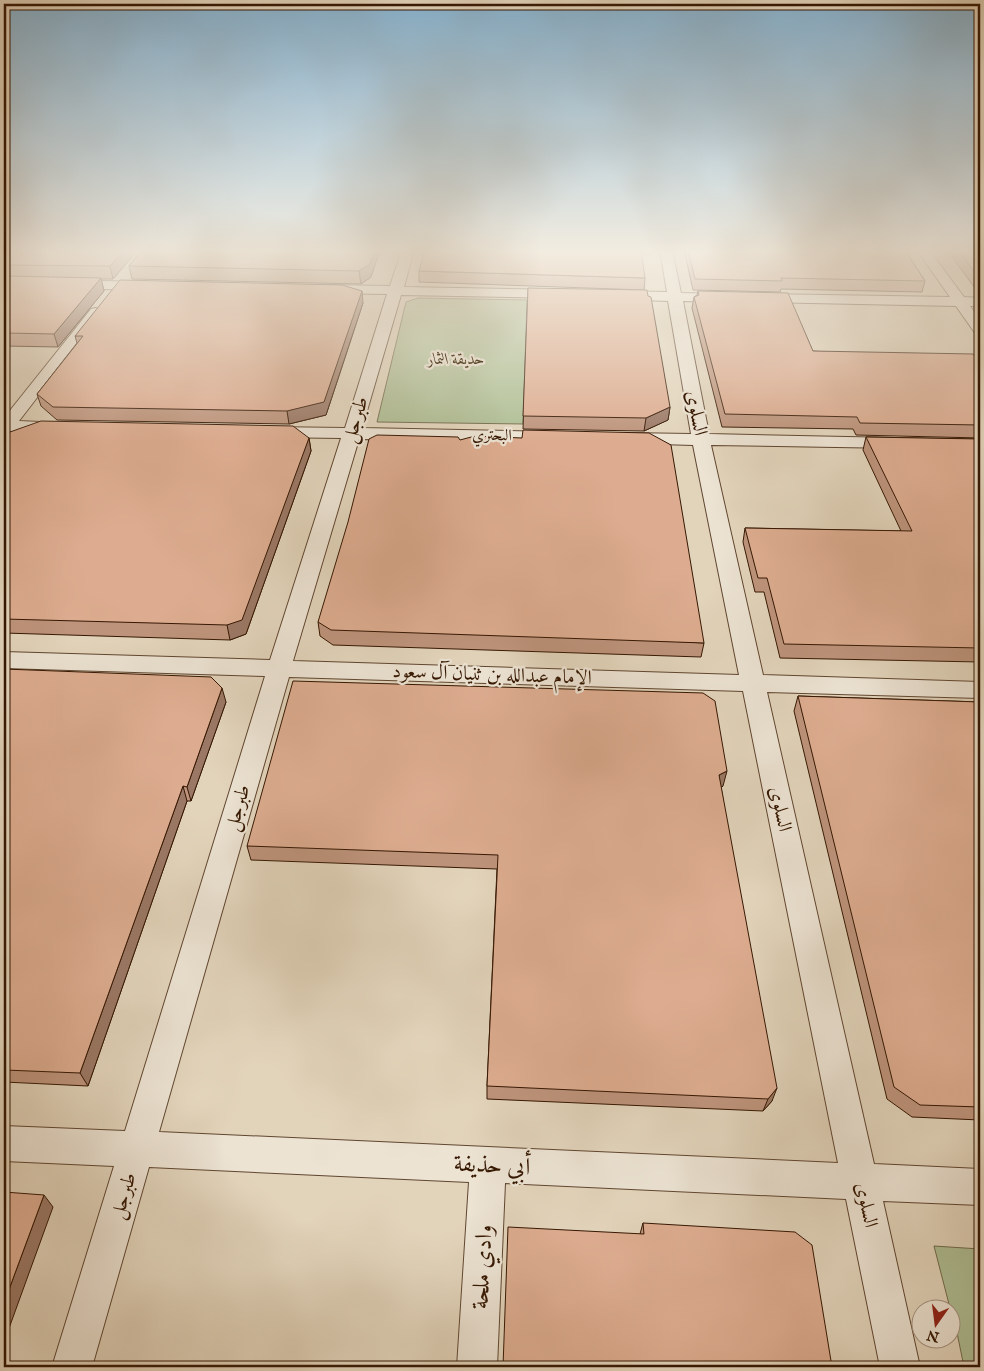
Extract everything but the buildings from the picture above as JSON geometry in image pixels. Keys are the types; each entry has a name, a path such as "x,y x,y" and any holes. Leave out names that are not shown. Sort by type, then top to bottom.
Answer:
{"street":[{"path":"4,427 94,314"},
{"name":"طبرجل","path":"72,1367 279,669 389,314"},
{"name":"السلوى","path":"677,314 701,439 900,1367"},
{"path":"968,314 980,330"},
{"path":"4,427 69,427"},
{"name":"البحتري","path":"254,431 567,437"},
{"path":"606,438 910,444"},
{"name":"الإمام عبدالله بن ثنيان آل سعود","path":"4,660 980,690"},
{"name":"أبي حذيفة","path":"4,1143 980,1187"},
{"name":"وادي ملحة","path":"477,1367 488,1166"}],"green space":[{"name":"حديقة الثمار","path":"403,314 527,314 523,424 377,422"},
{"path":"934,1246 980,1249 980,1367 964,1367 960,1348 962,1348 962,1298 947,1298"}]}
